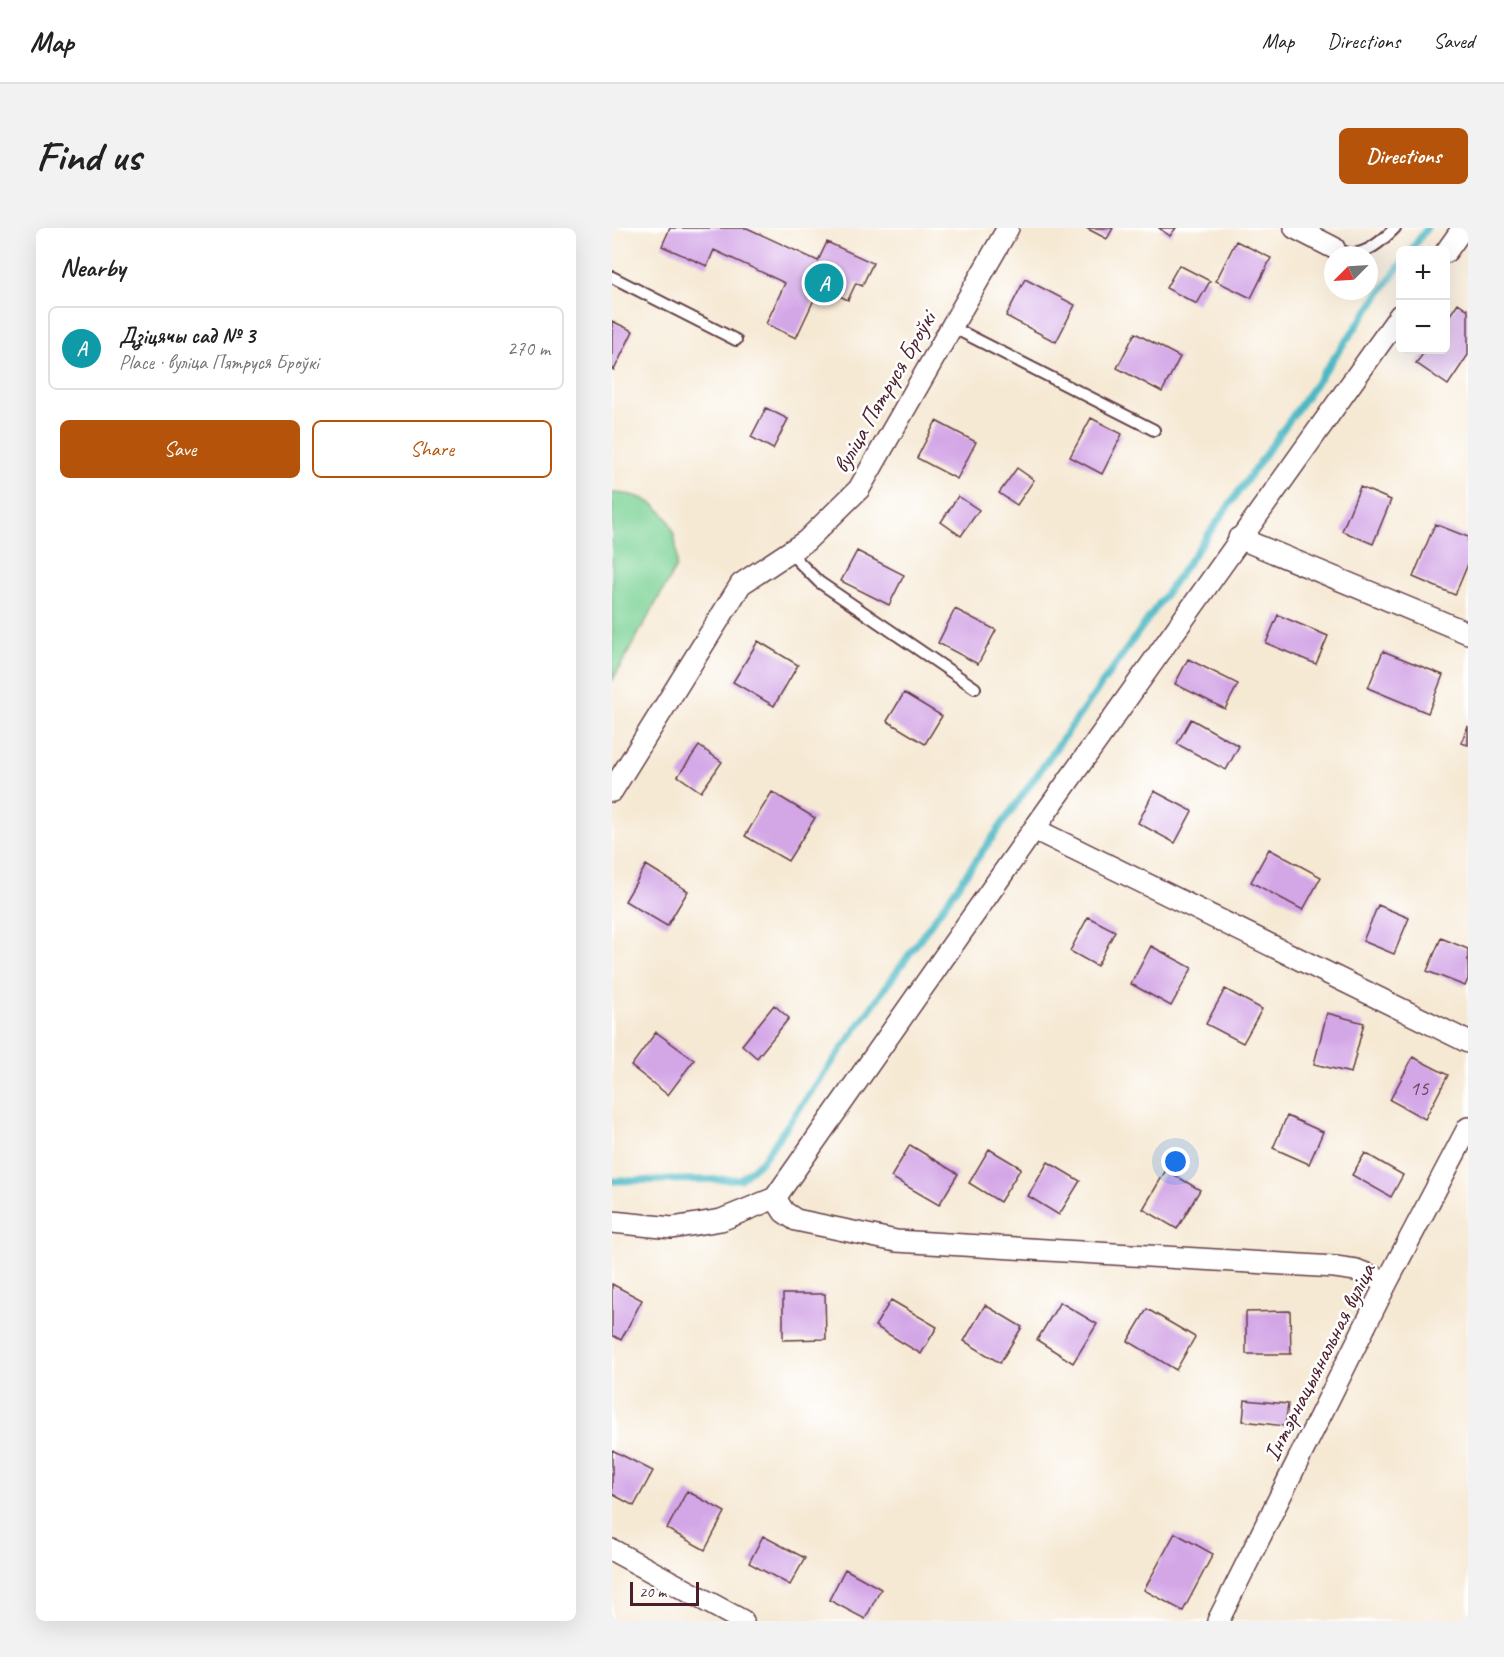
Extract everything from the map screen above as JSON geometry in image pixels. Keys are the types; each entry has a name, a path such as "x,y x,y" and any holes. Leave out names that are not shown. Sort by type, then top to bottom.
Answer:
{"street":[{"name":"вуліца Пятруся Броўкі","path":"612,791 741,584 806,541 859,489 1008,228"},
{"path":"1295,228 1330,246"},
{"path":"1450,246 1463,228"},
{"path":"612,1222 672,1228 721,1220 775,1198 1239,538 1396,322"},
{"path":"1239,538 1468,633"},
{"path":"1034,829 1468,1042"},
{"name":"Інтэрнацыянальная вуліца","path":"1218,1621 1387,1282 1468,1128"},
{"path":"775,1198 784,1212 796,1220 896,1241 1335,1267 1356,1270 1387,1282"},
{"path":"612,1550 743,1621"}],"lane":[{"path":"1372,246 1381,242 1395,228"},
{"path":"612,276 736,339"},
{"path":"952,327 1154,430"},
{"path":"789,552 819,582 975,688"}],"green space":[{"path":"612,493 642,499 663,513 674,536 676,567 612,681"}],"building":[{"path":"670,228 747,228 818,261 827,242 873,263 862,286 856,283 848,300 820,287 796,338 766,324 785,283 714,250 707,266 662,246"},
{"path":"1086,228 1113,228 1107,239"},
{"path":"1159,228 1176,228 1170,236"},
{"path":"1236,241 1271,258 1251,298 1216,281"},
{"path":"1179,265 1210,281 1197,304 1166,288"},
{"path":"1025,279 1075,305 1056,342 1006,316"},
{"path":"1458,303 1468,310 1468,355 1448,385 1416,363 1423,354 1450,354 1450,315"},
{"path":"612,321 633,331 614,370 612,369"},
{"path":"1135,333 1180,357 1162,392 1117,368"},
{"path":"766,408 788,419 773,449 751,437"},
{"path":"1091,418 1122,434 1102,474 1070,457"},
{"path":"936,421 976,442 957,479 917,458"},
{"path":"1017,468 1034,480 1017,505 999,493"},
{"path":"1360,487 1391,500 1373,544 1342,531"},
{"path":"958,496 979,510 961,536 941,522"},
{"path":"1435,524 1468,537 1468,564 1455,595 1413,577"},
{"path":"857,551 904,575 889,605 841,581"},
{"path":"955,609 996,630 978,664 938,643"},
{"path":"1278,615 1328,636 1316,664 1266,643"},
{"path":"758,641 798,665 774,706 733,682"},
{"path":"1383,651 1443,675 1428,713 1368,688"},
{"path":"1188,659 1238,684 1225,709 1175,684"},
{"path":"904,693 942,716 925,744 887,721"},
{"path":"1191,719 1239,746 1226,770 1177,744"},
{"path":"1468,726 1468,745 1461,743"},
{"path":"699,746 722,762 701,792 678,776"},
{"path":"1154,791 1192,811 1175,843 1138,823"},
{"path":"772,792 815,818 788,861 745,836"},
{"path":"1269,849 1321,877 1303,910 1251,882"},
{"path":"646,865 688,891 667,926 625,901"},
{"path":"1378,905 1409,918 1394,954 1363,941"},
{"path":"1088,917 1115,931 1097,966 1070,951"},
{"path":"1441,938 1468,949 1468,979 1465,986 1427,971"},
{"path":"1151,946 1192,968 1171,1006 1131,984"},
{"path":"1225,989 1262,1009 1243,1043 1206,1024"},
{"path":"774,1005 789,1018 757,1058 742,1045"},
{"path":"1327,1013 1364,1023 1351,1073 1314,1064"},
{"path":"656,1032 694,1060 668,1095 631,1066"},
{"path":"1413,1057 1448,1075 1425,1119 1390,1100"},
{"path":"1287,1116 1323,1132 1309,1164 1273,1148"},
{"path":"910,1145 958,1174 939,1205 891,1177"},
{"path":"989,1149 1021,1168 1000,1202 969,1183"},
{"path":"1365,1153 1403,1175 1391,1197 1352,1175"},
{"path":"1048,1162 1080,1181 1059,1215 1028,1196"},
{"path":"1166,1170 1200,1190 1177,1229 1143,1209"},
{"path":"612,1284 642,1300 621,1340 612,1335"},
{"path":"783,1294 825,1294 826,1339 783,1340"},
{"path":"891,1300 937,1327 921,1354 875,1326"},
{"path":"1060,1302 1097,1324 1073,1363 1037,1340"},
{"path":"985,1305 1022,1327 1000,1363 964,1341"},
{"path":"1147,1309 1195,1337 1176,1370 1128,1341"},
{"path":"1290,1311 1291,1354 1246,1354 1246,1312"},
{"path":"1245,1400 1288,1404 1285,1426 1243,1421"},
{"path":"612,1450 653,1471 634,1506 612,1494"},
{"path":"687,1491 725,1512 705,1550 667,1529"},
{"path":"1175,1533 1213,1554 1183,1611 1144,1590"},
{"path":"763,1536 805,1558 790,1585 749,1563"},
{"path":"845,1569 881,1589 865,1619 829,1600"}],"waterway":[{"path":"1414,246 1427,228"},
{"path":"612,1181 740,1179 762,1161 1396,271"}],"place":[{"name":"Дзіцячы сад № 3","path":"824,283"}]}
